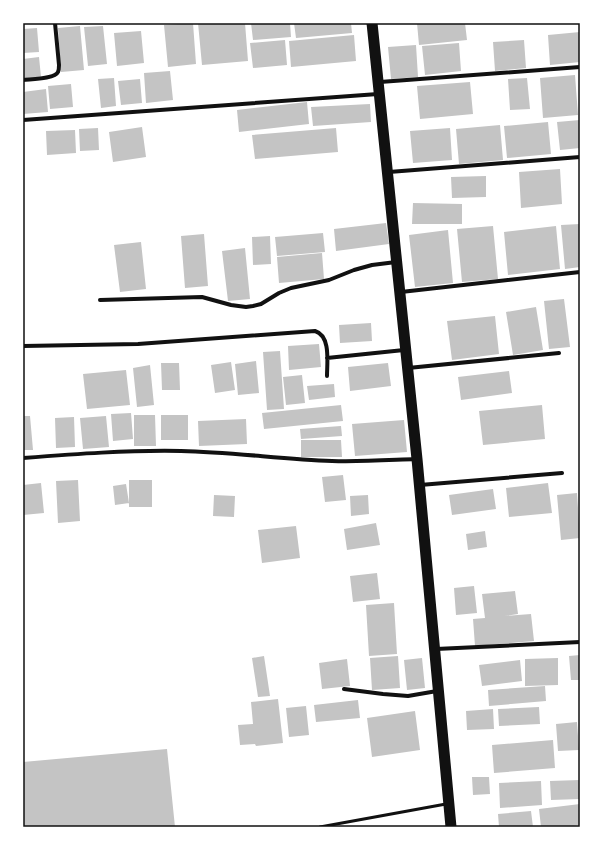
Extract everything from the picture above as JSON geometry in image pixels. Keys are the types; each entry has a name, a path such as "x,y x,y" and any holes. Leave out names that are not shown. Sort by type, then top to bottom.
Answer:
{"highway":[{"path":"372,23 378,94 397,261 436,649 452,827"}],"street":[{"path":"23,80 50,77 58,72 59,65 54,23"},
{"path":"377,82 580,67"},
{"path":"23,120 378,94"},
{"path":"387,172 580,157"},
{"path":"100,300 202,297 231,305 246,307 261,304 279,293 296,286 329,280 354,270 372,265 397,261"},
{"path":"400,292 580,272"},
{"path":"23,346 138,344 315,331 326,341 327,376"},
{"path":"327,358 406,350"},
{"path":"408,368 559,354"},
{"path":"23,458 76,454 179,451 224,452 333,461 417,459"},
{"path":"419,485 562,473"},
{"path":"436,649 580,642"},
{"path":"344,690 408,696 439,690"}],"lane":[{"path":"320,827 449,804"}],"building":[{"path":"193,23 196,64 168,67 164,25"},
{"path":"198,23 245,23 248,61 202,65"},
{"path":"251,23 290,23 291,37 253,40"},
{"path":"294,23 351,23 352,33 296,38"},
{"path":"417,23 465,23 467,40 419,45"},
{"path":"80,26 84,70 61,72 58,28"},
{"path":"103,26 107,64 88,66 84,27"},
{"path":"37,28 39,52 23,53 23,29"},
{"path":"141,31 144,63 117,66 114,33"},
{"path":"580,32 580,62 550,65 548,35"},
{"path":"354,35 356,61 291,67 289,41"},
{"path":"285,40 287,65 253,68 250,43"},
{"path":"524,40 526,68 495,71 493,42"},
{"path":"459,43 461,71 425,75 422,46"},
{"path":"416,45 418,77 391,79 388,47"},
{"path":"39,57 41,77 23,79 23,59"},
{"path":"170,71 173,100 146,103 144,73"},
{"path":"575,75 578,115 543,118 540,78"},
{"path":"114,78 116,106 101,108 98,79"},
{"path":"527,78 530,109 510,110 508,79"},
{"path":"140,79 142,103 121,105 118,81"},
{"path":"470,82 473,114 420,119 417,86"},
{"path":"71,84 73,107 50,109 48,86"},
{"path":"46,89 48,112 23,114 23,92"},
{"path":"307,102 309,124 239,132 237,110"},
{"path":"370,104 371,122 313,126 311,107"},
{"path":"580,120 580,148 560,150 557,122"},
{"path":"548,122 551,154 507,158 504,126"},
{"path":"500,125 503,160 459,164 456,129"},
{"path":"142,127 146,157 113,162 109,132"},
{"path":"98,128 99,150 80,151 79,129"},
{"path":"336,128 338,152 255,159 252,135"},
{"path":"450,128 452,160 413,163 410,131"},
{"path":"75,130 76,153 47,155 46,131"},
{"path":"560,169 562,204 521,208 519,172"},
{"path":"486,176 486,197 452,198 451,177"},
{"path":"413,203 462,204 462,224 412,224"},
{"path":"386,223 389,244 336,251 334,229"},
{"path":"580,224 580,267 565,269 561,225"},
{"path":"493,226 498,279 462,282 457,229"},
{"path":"556,226 560,269 508,275 504,232"},
{"path":"448,230 453,283 415,287 409,235"},
{"path":"323,233 325,252 277,256 275,237"},
{"path":"204,234 208,286 185,288 181,236"},
{"path":"270,236 271,264 253,265 252,237"},
{"path":"141,242 146,289 120,292 114,245"},
{"path":"245,248 250,299 228,301 222,251"},
{"path":"322,253 324,279 279,283 277,257"},
{"path":"564,299 570,347 549,349 544,301"},
{"path":"536,307 543,350 513,355 506,312"},
{"path":"495,316 499,354 452,360 447,321"},
{"path":"371,323 372,341 340,343 339,325"},
{"path":"319,344 321,367 289,370 288,346"},
{"path":"280,351 284,409 267,410 263,352"},
{"path":"256,361 259,393 238,395 235,364"},
{"path":"231,362 235,390 215,393 211,365"},
{"path":"161,363 179,363 180,390 162,390"},
{"path":"388,363 391,386 350,391 348,367"},
{"path":"150,365 154,405 137,407 133,368"},
{"path":"126,370 130,405 87,409 83,374"},
{"path":"509,371 512,393 461,400 458,377"},
{"path":"302,375 305,403 286,405 283,377"},
{"path":"334,384 335,397 309,400 307,386"},
{"path":"341,405 343,421 264,429 262,413"},
{"path":"542,405 545,439 483,445 479,411"},
{"path":"131,413 133,439 113,441 111,414"},
{"path":"134,415 155,415 156,446 134,446"},
{"path":"161,415 188,415 188,440 161,440"},
{"path":"23,416 30,416 33,450 23,450"},
{"path":"106,416 109,447 83,449 80,418"},
{"path":"74,417 75,447 56,448 55,418"},
{"path":"246,419 247,444 199,446 198,421"},
{"path":"404,420 407,452 355,456 352,424"},
{"path":"341,426 342,436 301,439 300,429"},
{"path":"301,440 341,440 342,457 301,457"},
{"path":"343,475 346,500 325,502 322,477"},
{"path":"78,480 80,521 58,523 56,481"},
{"path":"129,480 152,480 152,507 129,507"},
{"path":"41,483 44,513 23,515 23,485"},
{"path":"548,483 552,513 509,517 506,488"},
{"path":"126,484 129,503 115,505 113,486"},
{"path":"493,489 496,509 452,515 449,495"},
{"path":"577,493 580,538 561,540 557,495"},
{"path":"214,495 235,496 234,517 213,516"},
{"path":"368,495 369,514 351,516 350,496"},
{"path":"376,523 380,545 347,550 344,529"},
{"path":"296,526 300,558 262,563 258,530"},
{"path":"485,531 487,547 468,550 466,534"},
{"path":"377,573 380,599 353,602 350,576"},
{"path":"474,586 477,613 456,615 454,588"},
{"path":"515,591 518,614 504,616 531,614 534,641 475,646 473,619 485,618 482,594"},
{"path":"394,603 397,654 369,656 366,605"},
{"path":"580,655 580,680 571,680 569,656"},
{"path":"264,656 270,696 258,697 252,658"},
{"path":"398,656 400,688 372,690 370,658"},
{"path":"422,658 425,688 407,690 404,660"},
{"path":"558,658 558,685 525,686 525,659"},
{"path":"347,659 350,686 322,689 319,663"},
{"path":"520,660 522,681 482,686 479,665"},
{"path":"545,686 546,701 489,706 488,690"},
{"path":"278,699 283,743 256,746 255,744 240,745 238,725 253,724 251,702"},
{"path":"358,700 360,718 316,722 314,705"},
{"path":"306,706 309,735 289,737 286,708"},
{"path":"539,707 540,724 499,726 498,709"},
{"path":"493,709 494,729 467,730 466,711"},
{"path":"415,711 420,750 372,757 367,718"},
{"path":"577,722 579,750 558,751 556,724"},
{"path":"553,740 555,768 494,773 492,745"},
{"path":"167,749 175,827 23,827 23,762"},
{"path":"472,777 489,777 490,794 473,795"},
{"path":"580,780 580,799 551,800 550,781"},
{"path":"541,781 542,805 500,808 499,783"},
{"path":"580,804 580,825 567,827 541,827 539,809"},
{"path":"531,811 533,827 499,827 498,814"}]}
